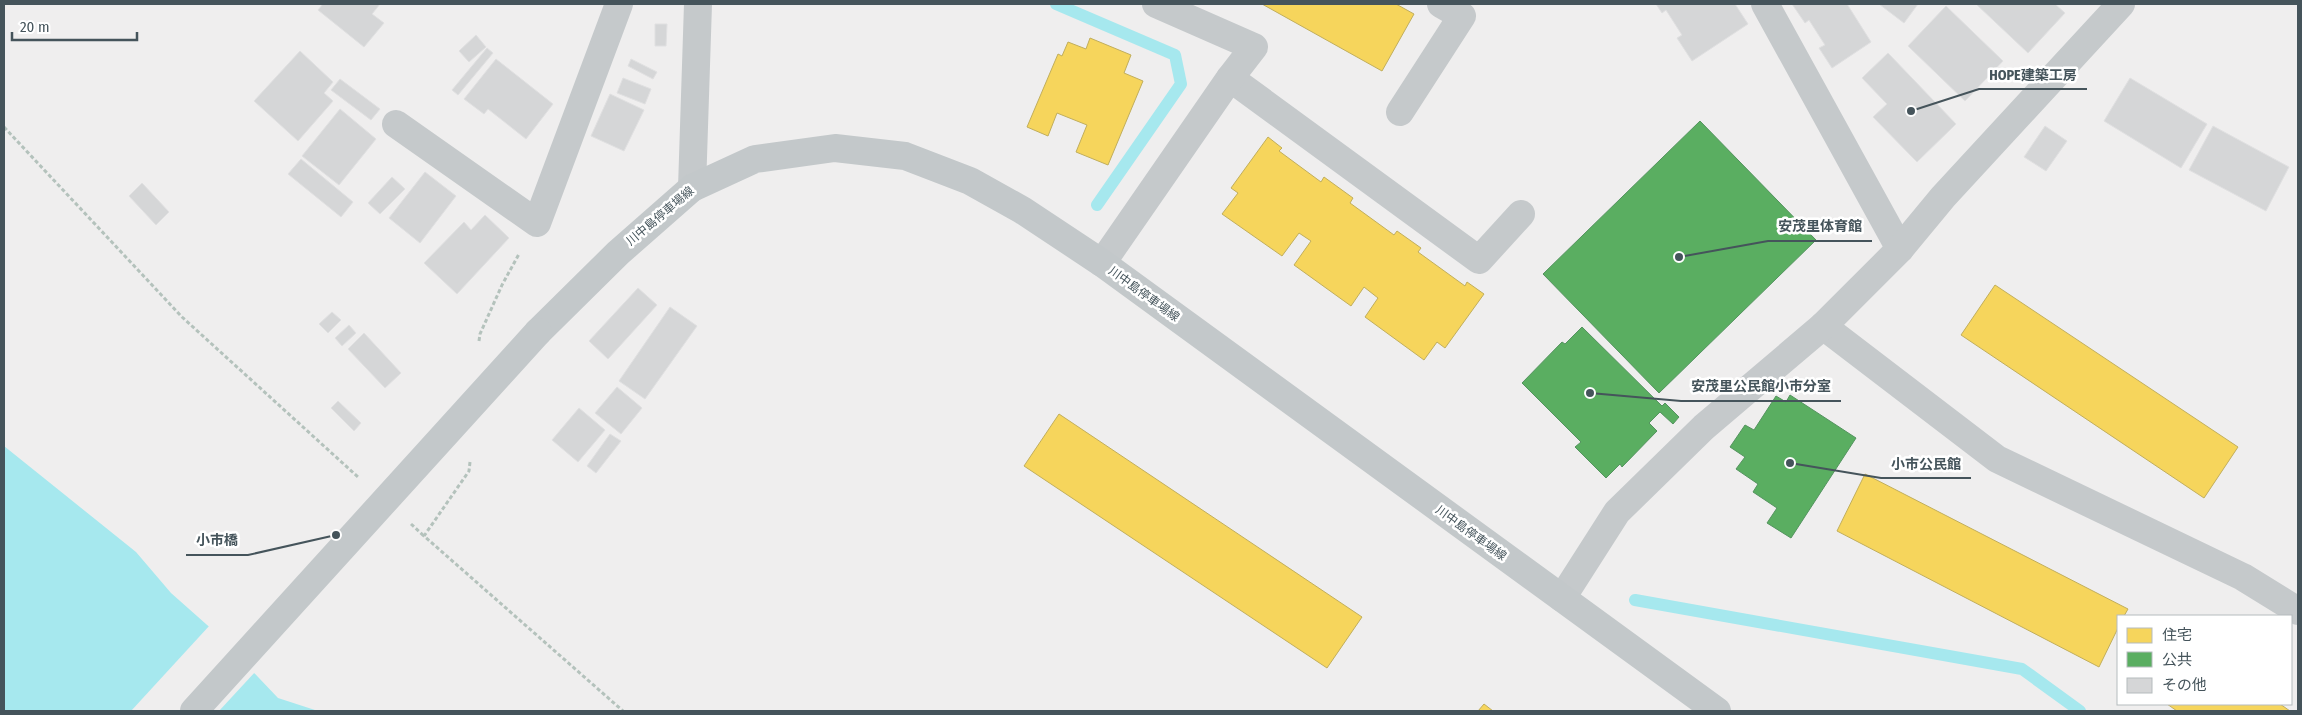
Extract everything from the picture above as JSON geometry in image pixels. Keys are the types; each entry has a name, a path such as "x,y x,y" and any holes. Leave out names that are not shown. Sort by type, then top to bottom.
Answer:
{"main road":[{"name":"川中島停車場線","path":"194,711 538,332 618,253 692,188 755,159 835,148 905,156 978,186 1022,210 1102,263 1717,711"}],"street":[{"path":"396,124 537,223 619,4"},
{"path":"692,188 698,4"},
{"path":"1102,263 1230,78 1254,47 1156,4"},
{"path":"1400,112 1462,16 1441,4"},
{"path":"1765,4 1900,249"},
{"path":"1562,598 1617,512 1704,427 1823,326 1900,249 1943,197 2121,4"},
{"path":"1230,78 1479,260 1521,214"},
{"path":"1823,326 1997,459 2243,578 2298,611"}],"path":[{"path":"4,128 182,317 366,484"},
{"path":"479,344 480,334 502,285 537,223"},
{"path":"424,536 469,471 470,461"},
{"path":"409,523 623,711"}],"water":[{"path":"4,446 136,552 171,593 215,632 278,698 318,711 4,711"}],"pier":[{"path":"210,625 256,671 219,711 131,711"}],"building: 住宅":[{"path":"1262,4 1396,4 1414,14 1382,71"},
{"path":"1090,38 1131,55 1124,73 1143,81 1108,165 1076,152 1087,125 1057,113 1048,136 1027,127 1058,54 1062,56 1068,42 1086,49"},
{"path":"1268,137 1282,148 1279,151 1321,182 1324,177 1353,198 1350,203 1394,235 1397,231 1421,248 1418,252 1465,286 1467,282 1484,294 1445,348 1437,342 1424,360 1365,317 1378,298 1364,287 1351,306 1294,265 1311,241 1299,233 1282,256 1222,214 1238,193 1231,188"},
{"path":"1995,285 2238,447 2204,498 1961,335"},
{"path":"1059,414 1362,617 1327,668 1024,466"},
{"path":"1865,474 2128,609 2125,615 2117,615 2117,630 2099,667 1837,531"},
{"path":"1484,704 1493,711 1478,711"},
{"path":"2168,705 2281,705 2290,711 2177,711"}],"building: 公共":[{"path":"1700,121 1816,240 1659,393 1543,274"},
{"path":"1582,327 1662,406 1665,403 1679,417 1673,424 1660,412 1649,423 1657,431 1622,467 1620,464 1606,478 1575,447 1581,442 1522,383 1562,342 1565,344"},
{"path":"1790,395 1856,438 1791,538 1767,523 1777,508 1753,492 1758,484 1736,469 1745,457 1730,447 1745,425 1754,430 1776,396 1786,402"}],"building: その他":[{"path":"323,4 380,4 372,14 384,23 364,47 318,10"},
{"path":"1656,4 1735,4 1748,24 1692,61 1677,38 1682,35 1666,10 1662,13"},
{"path":"1792,4 1847,4 1871,42 1832,68 1819,48 1825,45 1809,20 1805,23"},
{"path":"1879,4 1918,4 1904,23"},
{"path":"1976,4 2055,4 2065,13 2028,53"},
{"path":"1946,6 2003,61 1965,101 1908,46"},
{"path":"655,24 667,24 666,46 655,46"},
{"path":"476,35 486,47 469,62 459,51"},
{"path":"487,48 493,53 458,95 452,90"},
{"path":"300,51 333,82 324,93 333,101 298,141 254,101"},
{"path":"1888,53 1956,124 1917,162 1873,117 1887,104 1862,78"},
{"path":"496,59 553,104 526,139 488,109 484,114 464,99"},
{"path":"631,59 657,72 653,79 628,66"},
{"path":"623,78 651,89 645,104 617,93"},
{"path":"2130,78 2207,124 2181,168 2104,121"},
{"path":"340,79 380,109 371,120 331,90"},
{"path":"610,94 644,110 624,151 591,136"},
{"path":"340,109 376,139 339,185 302,156"},
{"path":"2045,126 2067,141 2046,171 2024,157"},
{"path":"2213,126 2289,167 2266,211 2189,170"},
{"path":"301,159 353,202 341,217 288,174"},
{"path":"425,172 456,196 420,243 389,218"},
{"path":"392,177 405,189 380,214 368,203"},
{"path":"142,183 169,212 156,225 129,196"},
{"path":"485,215 509,238 457,294 424,263 464,222 471,230"},
{"path":"638,288 657,305 608,359 589,341"},
{"path":"670,307 697,326 645,399 619,381"},
{"path":"332,312 341,320 328,333 319,324"},
{"path":"349,325 356,333 342,346 335,338"},
{"path":"364,333 401,373 385,388 348,349"},
{"path":"617,387 642,408 621,434 595,413"},
{"path":"338,401 361,423 354,431 331,408"},
{"path":"579,408 605,430 578,462 552,440"},
{"path":"610,434 621,441 596,473 587,466"}],"waterway":[{"path":"1056,4 1175,55 1181,84 1097,205"},
{"path":"1635,600 2022,669 2080,711"}],"place":[{"name":"HOPE建築工房","path":"1911,111"},
{"name":"安茂里体育館","path":"1679,257"},
{"name":"安茂里公民館小市分室","path":"1590,393"},
{"name":"小市公民館","path":"1790,463"},
{"name":"小市橋","path":"336,535"}]}
